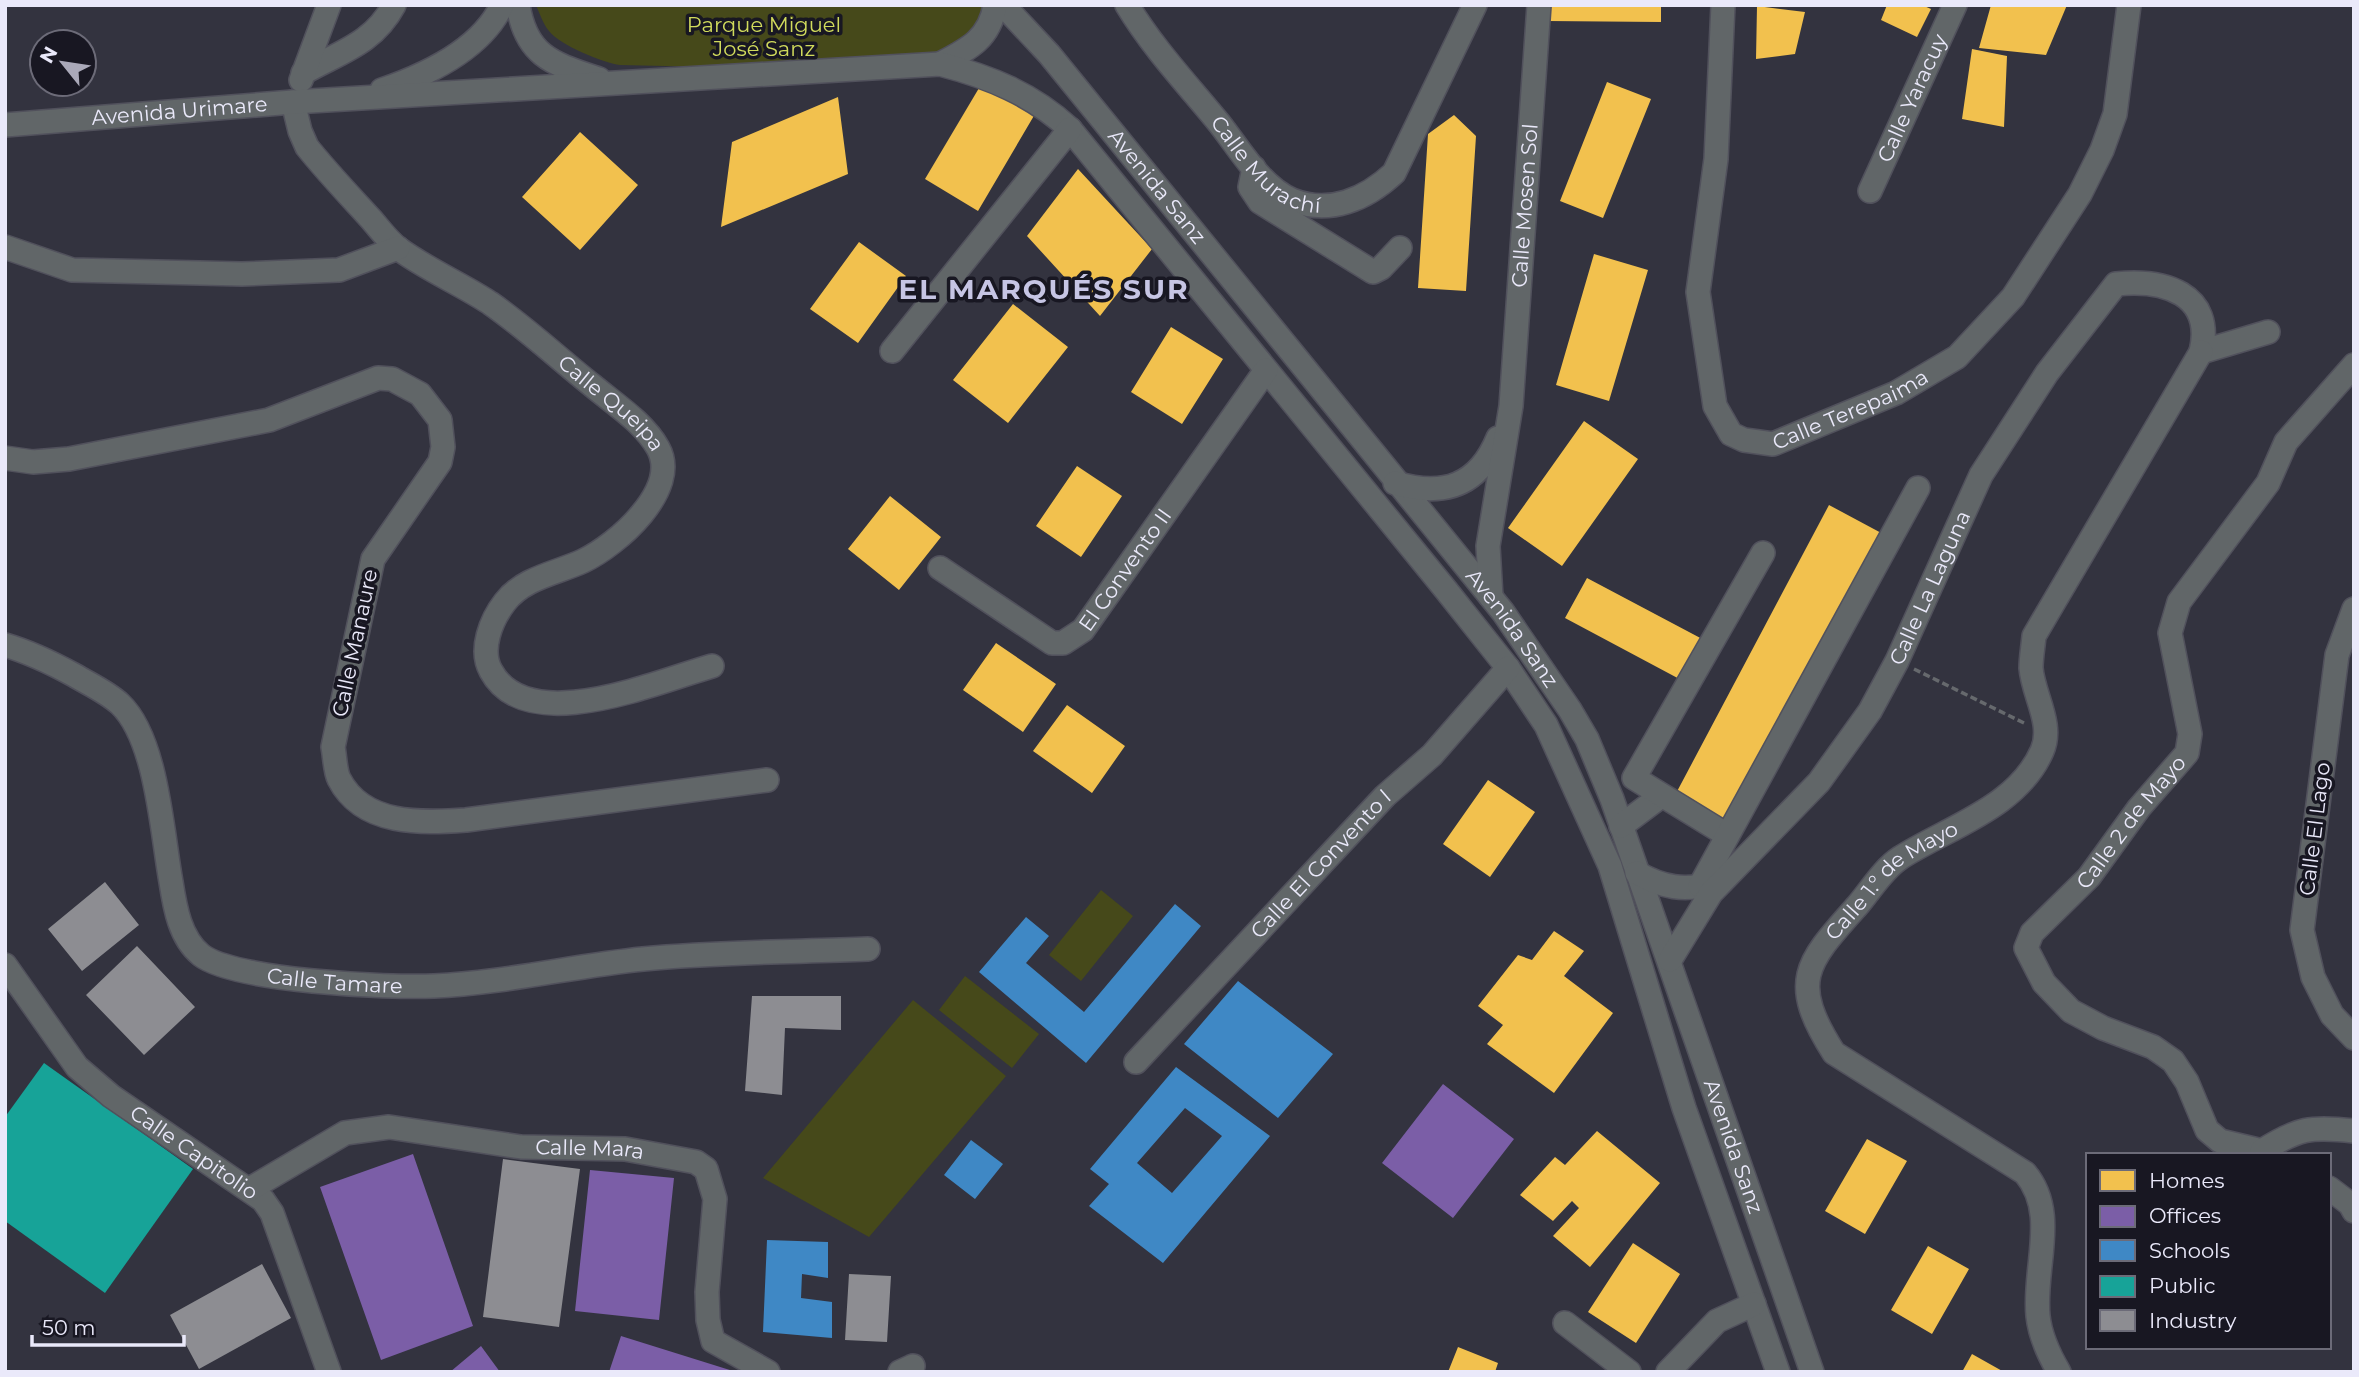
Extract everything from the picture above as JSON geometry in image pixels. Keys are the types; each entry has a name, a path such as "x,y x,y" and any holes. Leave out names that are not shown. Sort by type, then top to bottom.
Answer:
{"street":[{"path":"293,102 329,5"},
{"path":"303,73 367,40 386,21 394,5"},
{"name":"Avenida Urimare","path":"353,99 399,84 447,60 483,31 502,5"},
{"name":"Avenida Sanz","path":"518,5 521,22 531,46 547,59 612,83 940,64 999,81 1048,109 1070,129 1508,668 1546,725 1610,866 1684,1108 1778,1372"},
{"name":"Avenida Sanz","path":"940,64 978,42 993,18 995,5"},
{"name":"Avenida Sanz","path":"1003,5 1073,84 1395,482 1492,597 1555,686 1587,739 1670,960 1812,1372"},
{"name":"Calle Murachí","path":"1127,5 1157,49 1254,168 1291,199 1331,206 1356,200 1376,189 1394,173 1475,5"},
{"name":"Calle Terepaima","path":"1723,5 1716,159 1698,292 1715,406 1731,434 1744,440 1773,444 1896,393 1957,357 2013,297 2074,205 2102,150 2115,114 2129,5"},
{"name":"Calle Yaracuy","path":"1870,191 1955,5"},
{"name":"Calle Mosen Sol","path":"1492,597 1488,546 1511,406 1538,6"},
{"name":"Avenida Urimare","path":"5,125 293,102 612,83"},
{"name":"Calle Queipa","path":"293,102 307,147 398,248 491,304 624,412 651,436 660,453 664,470 654,499 624,531 586,560 522,586 506,600 492,622 485,653 489,668 498,684 515,696 531,701 578,704 712,666"},
{"path":"892,351 1070,129"},
{"path":"1254,168 1250,187 1260,202 1373,272 1381,268 1400,248"},
{"path":"5,247 72,270 230,274 339,270 398,248"},
{"name":"Calle La Laguna","path":"1670,960 1695,915 1728,875 1819,782 1870,710 1897,661 1981,475 2047,373 2116,284 2165,286 2191,300 2203,324 2201,352"},
{"path":"2201,352 2267,332"},
{"name":"Calle 1.° de Mayo","path":"2059,1372 2045,1346 2038,1317 2043,1210 2038,1188 2025,1173 1834,1053 1819,1030 1807,998 1809,966 1821,947 1897,860 2015,790 2042,752 2044,718 2031,669 2034,636 2201,352"},
{"name":"Calle 2 de Mayo","path":"2265,1153 2220,1141 2207,1130 2188,1082 2173,1061 2153,1047 2103,1028 2071,1012 2044,983 2026,948 2032,933 2089,877 2139,808 2187,753 2190,734 2170,633 2179,602 2268,483 2286,442 2354,365"},
{"name":"El Convento II","path":"940,568 1052,643 1063,643 1083,629 1266,370"},
{"name":"Calle Manaure","path":"5,458 33,461 69,459 269,420 378,378 405,384 429,402 440,420 443,447 440,462 431,477 415,494 373,559 333,747 338,778 356,800 384,816 420,823 466,820 767,780"},
{"name":"Calle Mosen Sol","path":"1395,482 1428,489 1443,488 1468,479 1489,460 1511,406"},
{"path":"1700,886 1918,488"},
{"path":"1727,835 1635,780 1635,775 1763,553"},
{"name":"Calle El Lago","path":"2354,609 2337,655 2302,930 2313,977 2332,1015 2354,1038"},
{"name":"Calle Tamare","path":"5,645 63,669 101,690 120,704 133,720 142,739 154,787 173,897 183,933 202,955 229,968 281,978 434,986 644,959 869,949"},
{"name":"Calle El Convento I","path":"1136,1062 1385,796 1433,755 1508,668"},
{"path":"1621,826 1661,796"},
{"name":"Calle La Laguna","path":"1637,873 1666,886 1681,889 1700,886 1728,875"},
{"name":"Calle Capitolio","path":"5,965 77,1067 111,1096 250,1189 272,1213 329,1372"},
{"name":"Calle Mara","path":"250,1189 345,1133 389,1127 521,1147 625,1149 696,1162 706,1169 715,1199 707,1292 708,1320 713,1341 768,1372"},
{"path":"2265,1153 2292,1132 2321,1128 2354,1131"},
{"path":"2331,1189 2350,1203 2354,1211"},
{"path":"1668,1372 1717,1321 1754,1304"},
{"path":"1565,1323 1629,1372"}],"path":[{"path":"1897,661 2044,733"}],"green space":[{"name":"Parque Miguel José Sanz","path":"536,5 989,5 991,15 949,53 753,68 613,64 562,42 549,31"},
{"path":"1101,890 1133,916 1081,981 1049,955"},
{"path":"965,976 1039,1034 1012,1068 939,1010"},
{"path":"913,1000 1006,1076 869,1237 763,1178"}],"building: Homes":[{"path":"1547,5 1661,5 1661,22 1547,21"},
{"path":"1887,5 1922,5 1931,9 1917,37 1881,20"},
{"path":"1991,5 2067,5 2046,55 1979,48"},
{"path":"1757,6 1805,12 1795,54 1756,59"},
{"path":"1972,49 2007,56 2004,127 1962,119"},
{"path":"1607,82 1651,99 1603,218 1560,201"},
{"path":"982,83 1035,114 978,211 925,179"},
{"path":"838,97 848,174 721,227 732,142"},
{"path":"1454,115 1476,136 1466,291 1418,288 1428,134"},
{"path":"580,132 638,185 580,250 522,197"},
{"path":"1078,169 1152,249 1100,316 1027,236"},
{"path":"859,242 906,276 858,343 810,309"},
{"path":"1594,254 1648,270 1609,401 1556,385"},
{"path":"1013,304 1068,347 1008,423 953,380"},
{"path":"1171,327 1223,359 1182,424 1131,392"},
{"path":"1584,421 1638,459 1562,566 1508,528"},
{"path":"1077,466 1122,496 1081,557 1036,526"},
{"path":"890,496 941,537 899,590 848,549"},
{"path":"1829,505 1885,535 1728,829 1673,799"},
{"path":"1587,578 1706,641 1685,682 1565,618"},
{"path":"996,643 1056,684 1023,732 963,690"},
{"path":"1067,705 1125,746 1092,793 1033,751"},
{"path":"1488,780 1535,812 1490,877 1443,844"},
{"path":"1554,931 1584,951 1564,976 1613,1013 1554,1093 1487,1044 1503,1025 1478,1006 1518,955 1532,960"},
{"path":"1597,1131 1660,1183 1590,1267 1553,1236 1579,1208 1572,1201 1553,1221 1520,1195 1555,1157 1565,1165"},
{"path":"1867,1139 1907,1161 1865,1234 1825,1211"},
{"path":"1633,1243 1680,1274 1636,1343 1588,1312"},
{"path":"1928,1246 1969,1269 1932,1334 1891,1310"},
{"path":"1458,1347 1498,1363 1495,1372 1448,1372"},
{"path":"1972,1354 2004,1372 1962,1372"}],"building: Offices":[{"path":"1443,1084 1514,1139 1453,1218 1382,1163"},
{"path":"413,1154 473,1326 381,1360 320,1187"},
{"path":"590,1170 674,1178 659,1320 575,1311"},
{"path":"621,1336 733,1371 733,1372 609,1372"},
{"path":"481,1346 500,1372 450,1372"}],"building: Schools":[{"path":"1175,904 1201,926 1086,1063 979,972 1026,917 1049,936 1026,963 1084,1012"},
{"path":"1238,981 1333,1054 1278,1118 1184,1044"},
{"path":"1176,1067 1270,1136 1163,1263 1089,1206 1109,1184 1090,1169","holes":["1185,1108 1222,1136 1172,1193 1137,1163"]},
{"path":"971,1140 1003,1164 975,1199 944,1175"},
{"path":"767,1240 828,1242 828,1278 802,1274 801,1298 832,1302 832,1338 763,1332"}],"building: Public":[{"path":"44,1063 193,1169 105,1293 5,1221 5,1117"}],"building: Industry":[{"path":"105,882 139,925 82,971 48,929"},
{"path":"137,946 195,1007 144,1055 86,995"},
{"path":"752,996 841,996 841,1030 785,1028 782,1095 745,1091"},
{"path":"503,1159 580,1169 559,1327 483,1317"},
{"path":"262,1264 291,1318 199,1369 170,1315"},
{"path":"849,1274 891,1276 887,1342 845,1340"}],"district":[{"name":"EL MARQUÉS SUR","path":"1044,289"}]}
